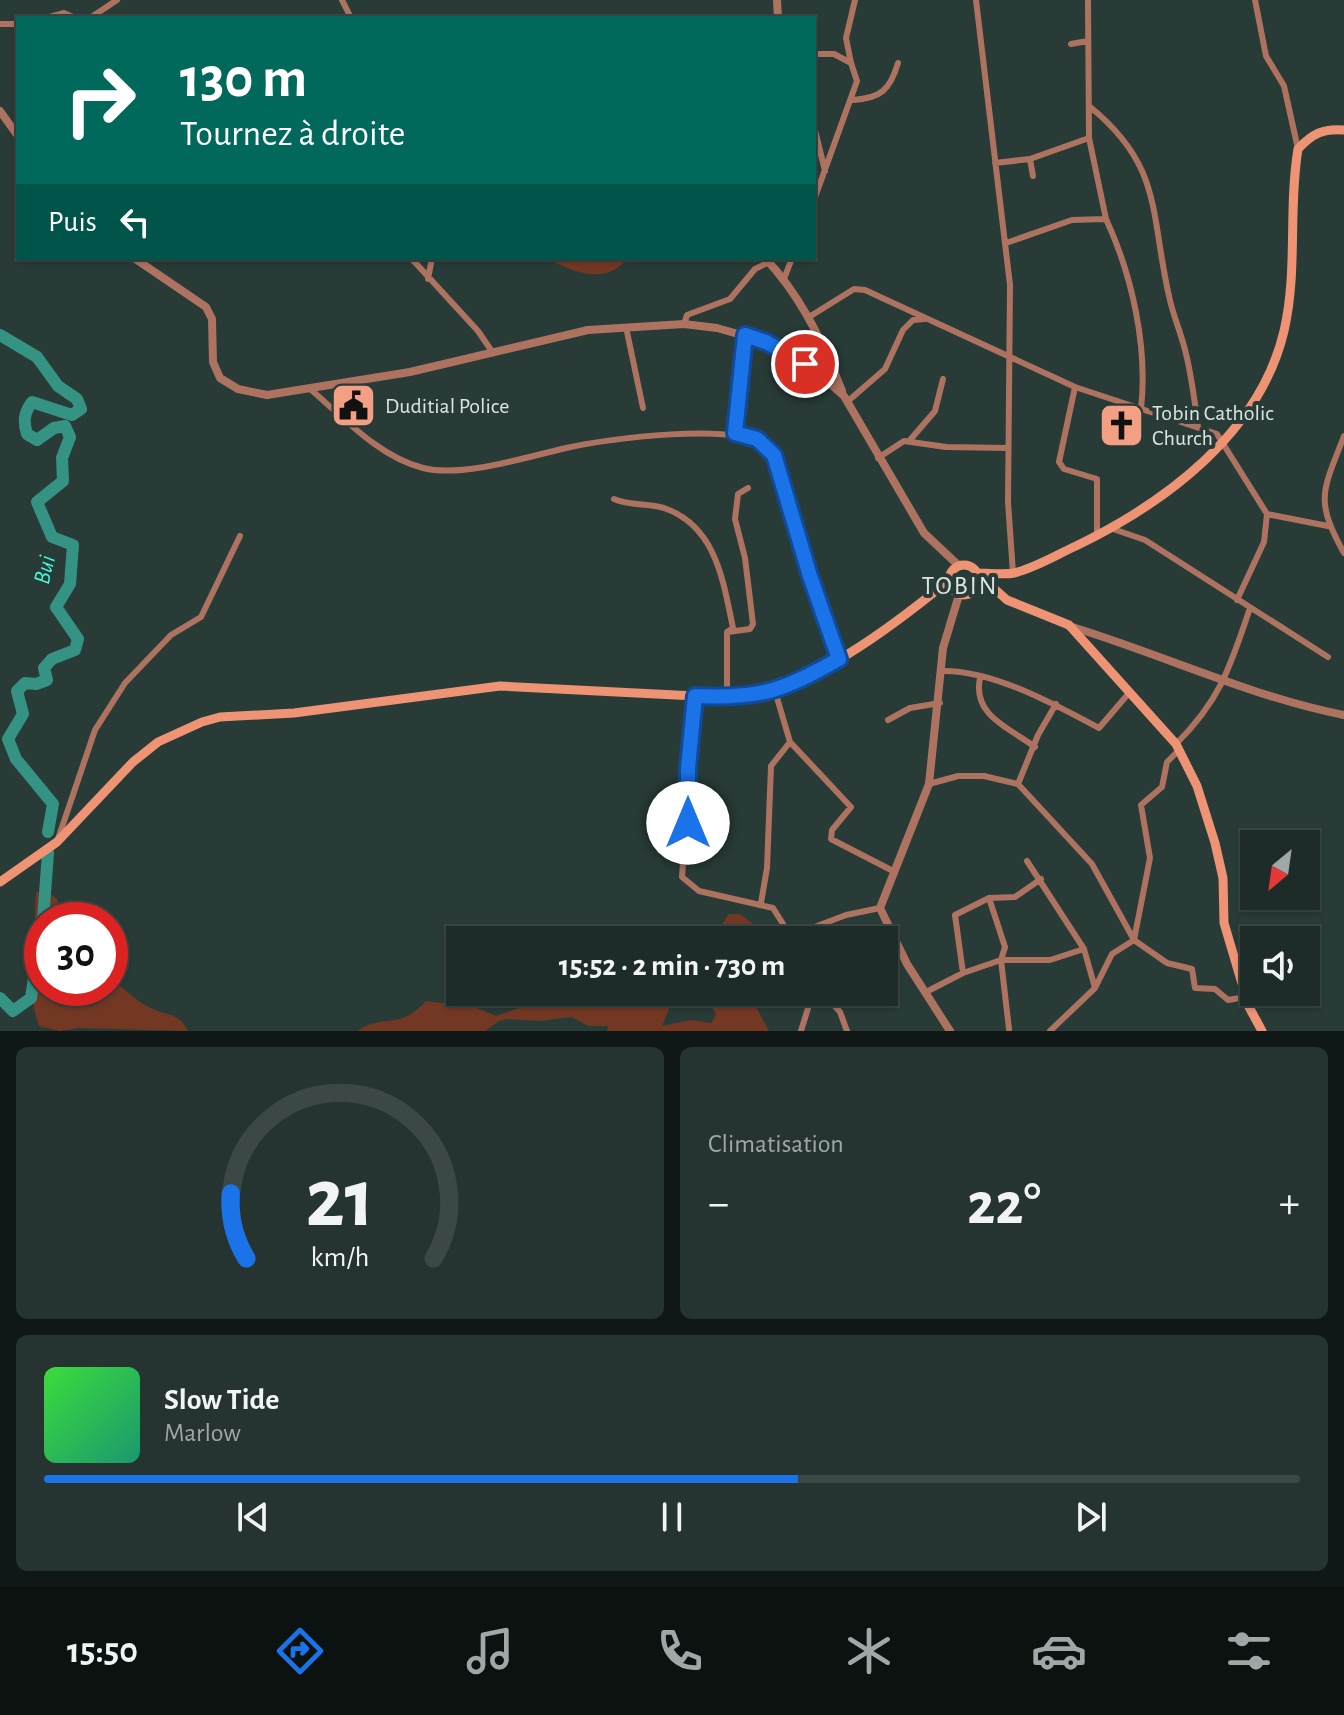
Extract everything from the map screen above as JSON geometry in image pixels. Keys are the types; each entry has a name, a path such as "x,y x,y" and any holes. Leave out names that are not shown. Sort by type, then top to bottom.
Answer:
{"main road":[{"path":"978,574 1013,573 1113,529 1186,478 1223,443 1258,395 1284,330 1292,289 1298,149 1311,134 1327,129 1344,130"},
{"path":"0,882 57,842 133,762 179,730 220,717 294,713 500,686 727,698 775,691 839,659 948,581 950,572 958,565 970,565 1007,600 1069,625 1177,747 1197,786 1215,843 1223,878 1224,923 1240,977"},
{"path":"948,581 959,595 975,591 978,574"},
{"path":"1250,1006 1262,1031"}],"street":[{"path":"93,16 117,0"},
{"path":"834,54 846,38 855,0"},
{"path":"976,0 1010,285 1008,448 1013,573"},
{"path":"1088,0 1089,138 1106,219 1118,246 1130,289 1144,373 1141,409"},
{"path":"1255,0 1266,56 1284,86 1298,149"},
{"path":"816,195 853,100 857,81 846,38"},
{"path":"1071,44 1088,41"},
{"path":"816,54 834,54 851,63"},
{"path":"853,100 880,95 889,89 898,63"},
{"path":"1089,106 1110,123 1137,158 1154,196 1169,296 1186,353 1198,427"},
{"path":"0,111 16,133"},
{"path":"816,134 825,171"},
{"path":"995,163 1030,159 1089,138"},
{"path":"1030,159 1033,176"},
{"path":"1006,243 1072,220 1106,219"},
{"path":"137,260 206,307 212,319 213,362 224,381 250,393 309,388 410,372 588,330 684,324 745,335 791,355 846,399"},
{"path":"413,260 483,337 493,353"},
{"path":"428,279 432,260"},
{"path":"755,269 756,260"},
{"path":"684,324 687,315 730,299 755,269 767,260 784,279 809,317 846,399 924,533 958,565"},
{"path":"784,279 791,260"},
{"path":"809,317 860,288 1075,387 1217,434 1267,514 1262,550 1237,600"},
{"path":"846,399 885,369 893,358 903,330 913,320 928,319"},
{"path":"626,327 643,408"},
{"path":"735,433 745,335"},
{"path":"910,440 935,411 943,379"},
{"path":"1075,387 1059,462 1064,469 1097,479 1097,536"},
{"path":"309,388 366,437 401,460 441,471 618,440 735,433 757,439 774,455 810,576 839,659"},
{"path":"1344,436 1325,490 1328,526 1344,553"},
{"path":"878,458 910,440 946,447 1008,448"},
{"path":"727,632 750,629 753,624 745,558 735,519 738,494 748,488"},
{"path":"614,499 672,512 704,534 712,549 728,603 733,628 727,632"},
{"path":"1267,514 1328,526"},
{"path":"1113,529 1145,540 1328,657"},
{"path":"57,842 95,730 125,683 171,635 201,617 240,536"},
{"path":"950,1031 907,964 880,908 929,784 940,703 943,648 959,595"},
{"path":"1050,1031 1095,988 1112,954 1134,940 1150,858 1141,805 1162,787 1167,762 1225,683 1250,608"},
{"path":"1069,625 1133,645 1225,683 1344,715"},
{"path":"727,632 727,698"},
{"path":"940,671 958,670 1056,704 1099,728 1129,693"},
{"path":"980,678 977,690 984,709 1035,747"},
{"path":"775,691 790,742 851,807 832,830 831,839 893,871"},
{"path":"695,696 682,877 699,891 773,908 784,926"},
{"path":"888,720 910,708 940,703"},
{"path":"1018,784 1056,704"},
{"path":"761,903 767,868 771,766 790,742"},
{"path":"929,784 958,776 984,776 1018,784 1086,856 1134,940 1167,963 1192,969 1195,988 1215,989 1228,1000 1240,998"},
{"path":"1027,861 1084,949 1095,988"},
{"path":"963,973 955,915 989,898 1015,897 1041,879"},
{"path":"989,898 1005,947 1001,960 1009,1029"},
{"path":"820,926 846,915 880,908"},
{"path":"926,992 963,973 1001,960 1050,960 1084,949"},
{"path":"801,1031 809,1006"},
{"path":"835,1006 847,1031"}],"shaded area":[{"path":"549,260 626,260 619,267 599,274 566,268"},
{"path":"36,892 43,892 53,895 58,902 36,902"},
{"path":"729,914 740,914 756,926 721,926"},
{"path":"128,993 147,1006 177,1018 188,1031 78,1028 60,1031 39,1026 33,1006 128,1006"},
{"path":"426,1001 477,1008 496,1016 524,1006 670,1006 662,1026 691,1020 711,1023 716,1015 712,1006 756,1006 769,1031 607,1031 608,1026 589,1026 571,1017 540,1021 508,1019 485,1031 357,1031 375,1023 408,1016"}],"waterway":[{"name":"Bui","path":"0,335 37,357 58,386 77,399 81,409 72,415 32,402 25,417 27,434 37,440 54,428 65,426 70,437 62,458 63,481 37,502 52,537 73,545 70,584 56,607 78,639 75,650 52,659 44,668 47,680 36,684 25,683 17,691 23,714 8,739 16,759 53,804 48,832"},
{"name":"Bui","path":"44,902 48,853"},
{"name":"Bui","path":"0,998 13,1011 24,1003"}],"place":[{"name":"Duditial Police","path":"354,406"},
{"name":"Tobin Catholic Church","path":"1121,426"}],"district":[{"name":"TOBIN","path":"960,586"}],"route":[{"path":"688,823 688,768 695,696 735,698 763,695 795,683 839,659 831,628 810,576 784,479 774,455 757,439 735,433 745,335 766,342 805,364"}]}
